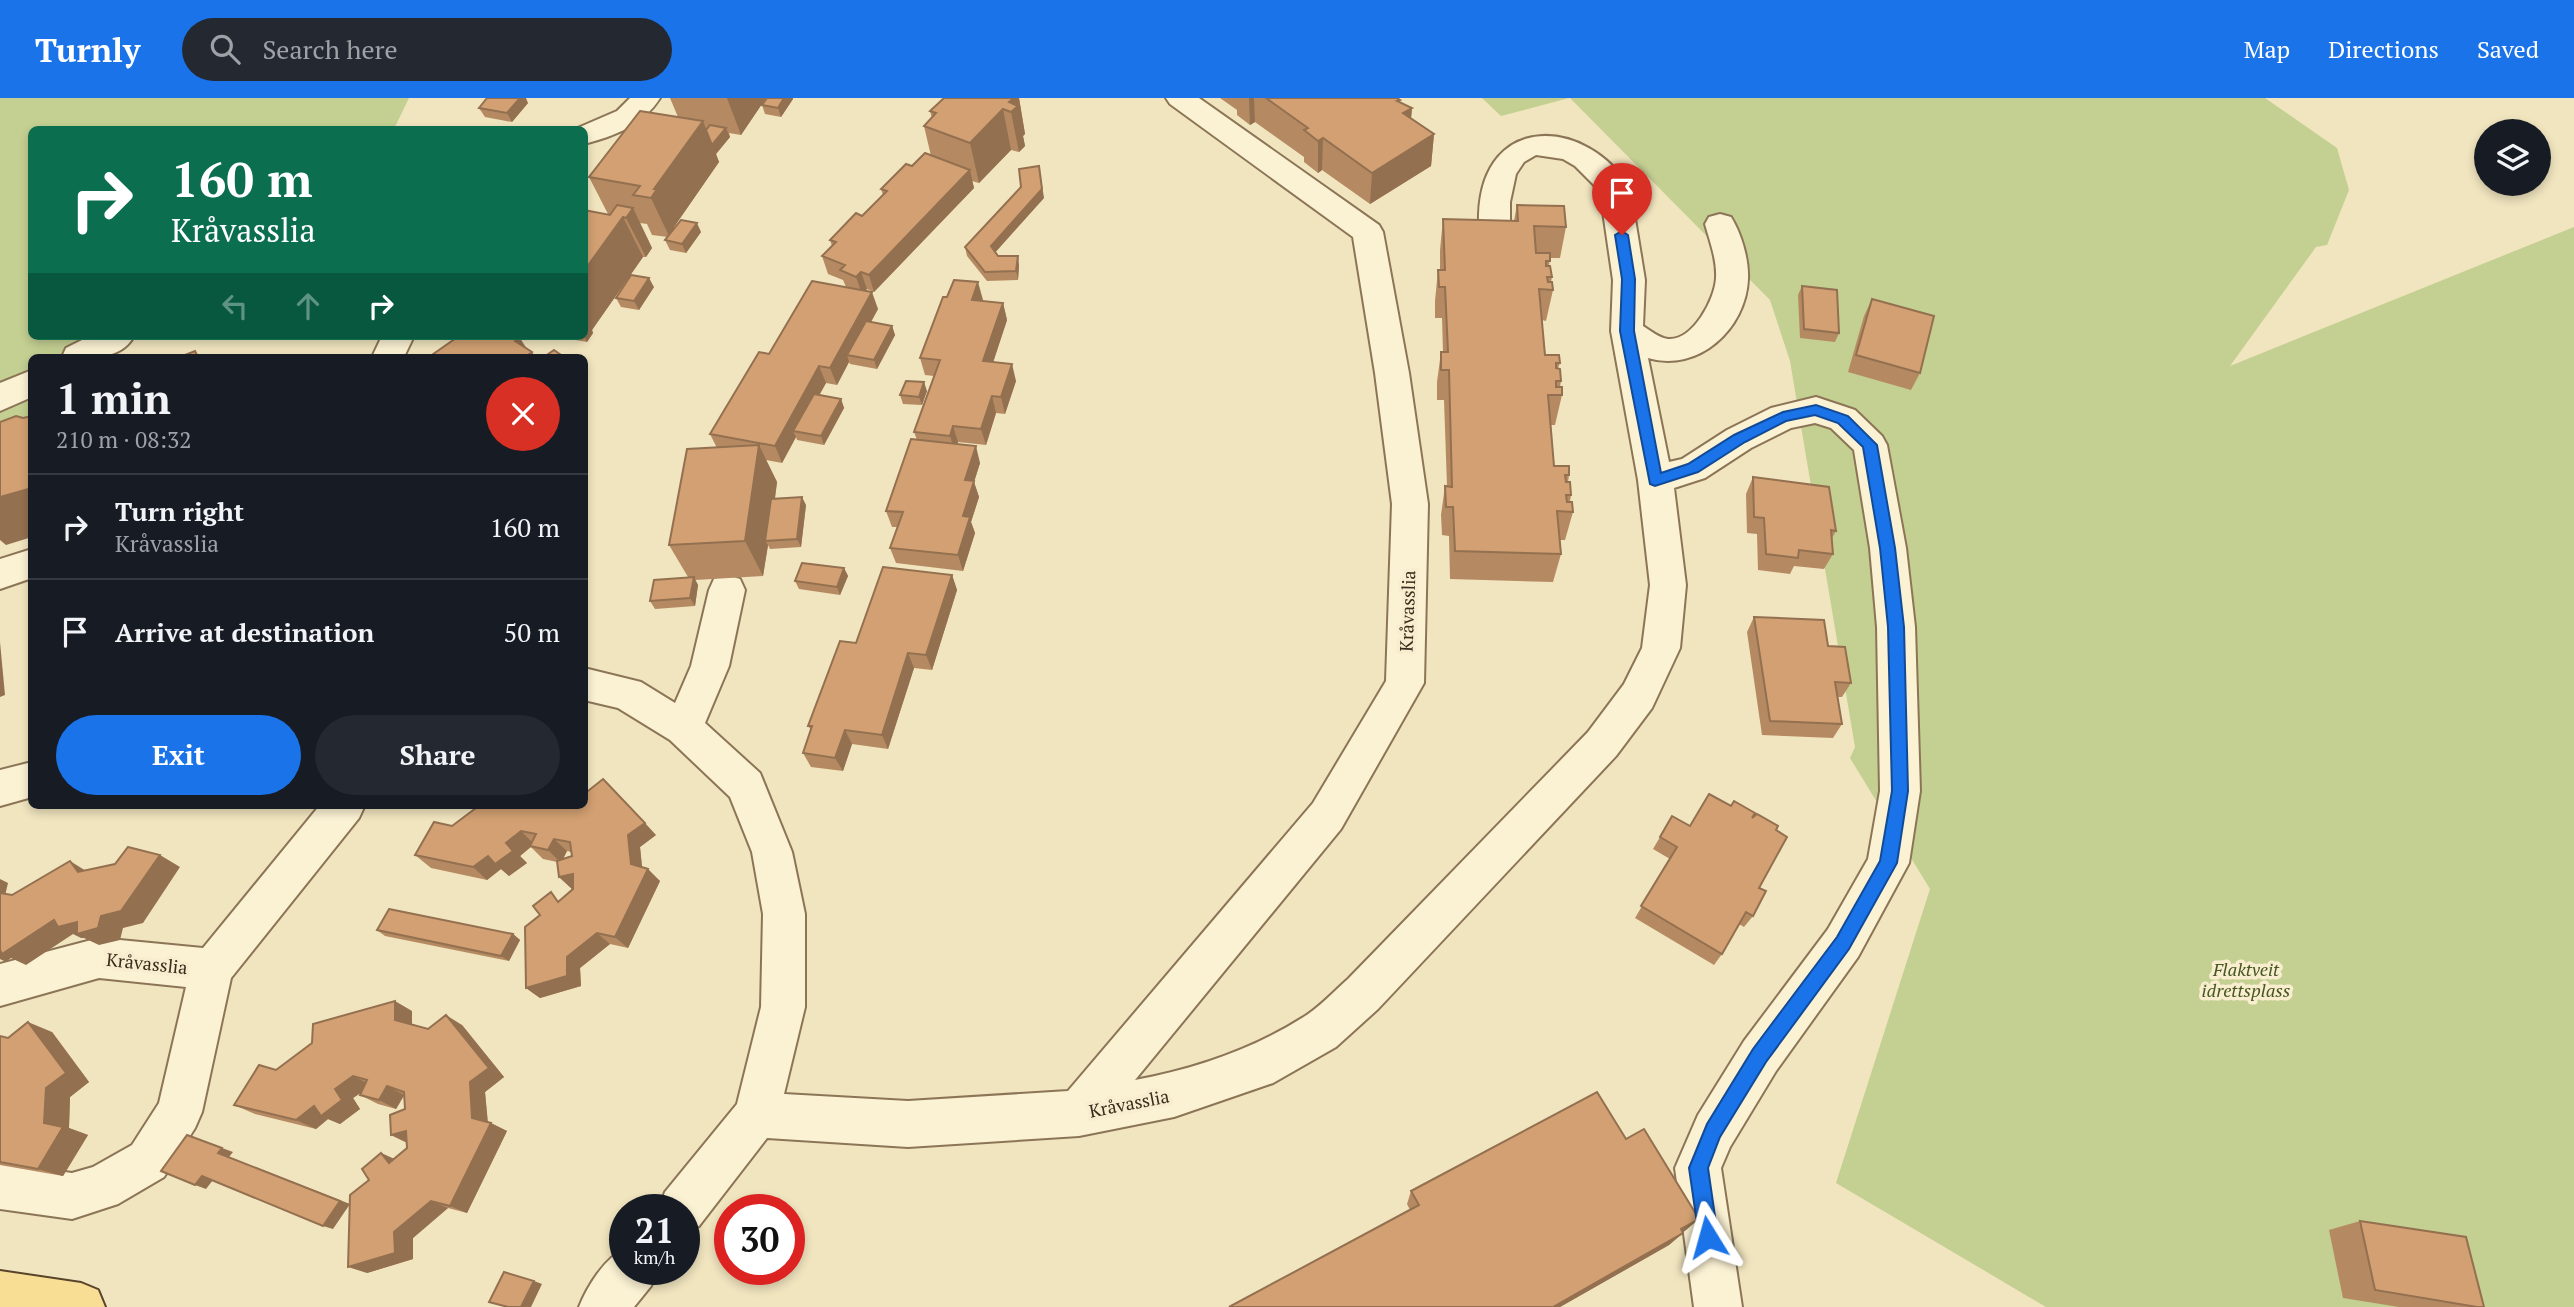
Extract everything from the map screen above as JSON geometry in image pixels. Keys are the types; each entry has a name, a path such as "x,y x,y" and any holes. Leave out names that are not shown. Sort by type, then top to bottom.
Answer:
{"main road":[{"path":"0,1295 81,1307"}],"street":[{"path":"588,133 626,118 646,98"},
{"name":"Kråvasslia","path":"1079,1113 1327,816 1405,683 1410,504 1392,373 1367,232 1180,98"},
{"name":"Kråvasslia","path":"757,1115 908,1124 1079,1113 1174,1095 1257,1067 1320,1032 1363,994 1602,744 1638,696 1661,648 1668,585 1655,480 1627,331 1629,279 1615,188 1584,159 1570,150 1531,145 1514,155 1501,173 1495,202 1494,248"},
{"path":"1627,331 1658,349 1672,351 1699,339 1714,324 1728,300 1732,281 1731,260 1720,224"},
{"path":"84,354 110,340"},
{"path":"0,398 28,384"},
{"path":"1655,480 1693,468 1783,417 1816,410 1843,419 1870,445 1888,548 1896,627 1900,791 1888,863 1843,943 1760,1056 1714,1131 1698,1168 1718,1307"},
{"path":"0,574 28,564"},
{"path":"684,728 710,666 727,590"},
{"path":"588,685 627,694 684,728 746,786 772,852 784,914 783,1007 757,1115 694,1194"},
{"path":"0,788 28,780"},
{"name":"Kråvasslia","path":"0,985 99,958 212,969 342,809"},
{"path":"0,1186 72,1196 102,1188 148,1161 179,1112 212,969"},
{"path":"603,1307 621,1285"}],"green space":[{"path":"0,98 409,98 395,126 28,126 28,340 114,340 102,354 28,354 28,443 0,453"},
{"path":"1482,98 1569,98 1501,116"},
{"name":"Flaktveit idrettsplass","path":"1570,98 2265,98 2337,148 2349,190 2327,245 2316,247 2230,366 2574,227 2574,1307 2046,1307 1836,1183 1930,889 1850,758 1855,747 1790,361 1770,300"}],"building":[{"path":"487,98 520,98 507,113 479,108"},
{"path":"767,98 784,98 778,108 762,105"},
{"path":"944,98 1014,98 1009,102 1018,106 1011,112 1003,109 970,143 924,126 936,113 930,111"},
{"path":"1266,98 1397,98 1400,100 1397,101 1412,108 1403,113 1434,134 1372,173 1323,138 1318,141 1304,130 1308,128"},
{"path":"640,111 703,121 654,189 657,189 651,198 633,195 640,186 589,177"},
{"path":"710,125 726,128 712,145 706,130"},
{"path":"925,153 970,170 869,275 861,272 856,277 840,270 845,265 822,256 836,242 830,240 856,213 862,216 887,191 881,189 906,164 912,166"},
{"path":"1039,166 1042,189 991,246 998,256 1018,256 1016,271 985,272 965,247 1021,187 1019,169"},
{"path":"617,205 633,208 626,218 623,217 588,265 588,211 610,215"},
{"path":"1517,205 1564,206 1566,227 1534,226 1536,253 1550,253 1550,261 1546,261 1546,266 1550,266 1552,277 1547,277 1548,282 1552,282 1553,290 1539,289 1545,355 1559,355 1560,363 1556,363 1556,368 1560,369 1561,381 1556,381 1556,387 1562,387 1562,395 1548,395 1554,466 1569,466 1569,475 1565,475 1566,482 1570,482 1571,495 1566,495 1567,502 1572,502 1573,512 1557,511 1561,554 1455,551 1453,507 1446,507 1445,486 1452,487 1449,370 1441,370 1441,352 1448,352 1445,287 1439,287 1438,270 1445,270 1443,219 1518,221"},
{"path":"681,220 697,223 682,244 665,240"},
{"path":"631,275 649,278 634,301 616,298"},
{"path":"954,280 978,282 972,300 1003,303 983,361 1012,364 1001,397 992,396 981,429 953,426 950,436 914,432 940,360 920,358 943,297 947,297"},
{"path":"812,281 872,292 830,368 819,366 775,446 710,434 759,352 769,354"},
{"path":"1802,286 1837,290 1839,333 1804,329"},
{"path":"1872,299 1934,316 1920,373 1856,355"},
{"path":"866,321 892,326 874,360 847,355"},
{"path":"453,340 517,340 532,352 529,354 433,354"},
{"path":"906,381 924,382 919,397 900,395"},
{"path":"814,394 841,399 821,436 793,431"},
{"path":"16,416 28,417 28,489 0,497 0,422"},
{"path":"911,439 976,446 965,480 974,481 963,516 970,517 958,555 890,548 903,512 886,511"},
{"path":"759,445 745,541 669,545 687,449"},
{"path":"1753,477 1829,487 1836,531 1831,530 1833,554 1799,550 1798,558 1766,554 1764,518 1754,517"},
{"path":"802,497 797,539 765,541 771,499"},
{"path":"802,563 844,568 837,587 795,581"},
{"path":"883,567 952,575 926,655 908,653 882,735 845,730 835,758 803,753 812,726 808,726 840,641 856,643"},
{"path":"694,577 690,598 650,601 654,580"},
{"path":"1754,617 1824,620 1828,646 1845,647 1851,683 1835,682 1842,724 1770,721"},
{"path":"603,779 645,823 628,835 631,864 648,869 615,937 597,933 567,957 567,976 526,988 525,927 540,915 533,906 551,892 558,902 573,889 573,874 559,877 557,861 572,856 570,842 554,839 548,850 530,846 536,834 521,831 506,843 513,851 495,864 488,856 473,867 415,855 434,822 452,826 475,809 588,809 588,791"},
{"path":"1709,794 1731,806 1734,801 1755,813 1752,818 1757,814 1778,826 1776,830 1787,837 1759,888 1766,891 1753,916 1746,912 1722,954 1641,906 1677,847 1660,837 1672,816 1690,826"},
{"path":"128,847 160,855 121,911 101,916 98,928 77,934 77,922 58,927 54,920 2,954 0,893 12,895 70,861 78,872 115,864"},
{"path":"389,909 513,934 501,956 377,930"},
{"path":"395,1001 395,1020 428,1029 446,1015 489,1068 470,1082 472,1118 491,1123 450,1206 431,1201 394,1232 395,1253 348,1267 350,1195 369,1180 362,1169 381,1153 389,1163 407,1148 406,1131 391,1135 390,1115 405,1109 404,1092 387,1086 379,1100 360,1095 367,1080 353,1076 335,1089 342,1100 321,1116 314,1106 296,1120 234,1105 259,1065 276,1070 312,1043 313,1024"},
{"path":"28,1022 66,1073 46,1088 44,1123 63,1127 38,1169 0,1162 0,1036 8,1038"},
{"path":"1597,1092 1626,1139 1644,1129 1699,1219 1681,1229 1683,1233 1553,1307 1229,1307 1419,1205 1411,1191"},
{"path":"187,1135 222,1148 218,1153 340,1201 323,1226 202,1176 195,1185 161,1171"},
{"path":"2360,1221 2466,1237 2484,1307 2375,1290"},
{"path":"504,1272 534,1281 521,1307 489,1302"}],"route":[{"path":"1622,235 1629,279 1627,331 1655,480 1693,468 1783,417 1816,410 1843,419 1870,445 1888,548 1896,627 1900,791 1888,863 1843,943 1760,1056 1714,1131 1698,1168 1708,1237"}]}
